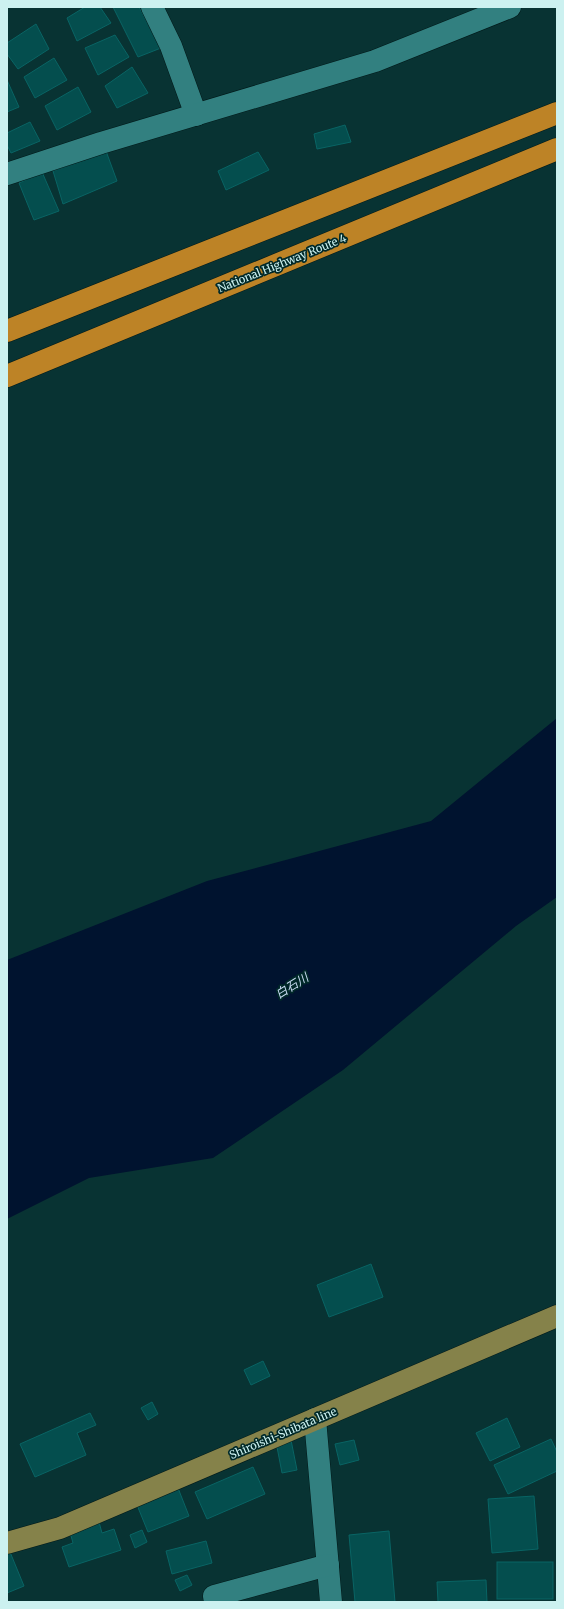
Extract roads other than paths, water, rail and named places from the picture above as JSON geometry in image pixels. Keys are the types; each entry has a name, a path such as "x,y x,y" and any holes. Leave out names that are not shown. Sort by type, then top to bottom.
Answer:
{"highway":[{"path":"7,331 557,113"},
{"name":"National Highway Route 4","path":"7,376 557,149"}],"main road":[{"name":"Shiroishi-Shibata line","path":"7,1543 60,1528 557,1316"}],"street":[{"path":"152,7 171,46 196,115"},
{"path":"7,174 101,143 375,61 510,7"},
{"path":"315,1419 331,1602"},
{"path":"214,1602 214,1596 328,1565"}],"water":[{"name":"白石川","path":"557,718 557,897 516,926 343,1070 213,1158 89,1178 7,1219 7,960 207,881 431,821"}]}
